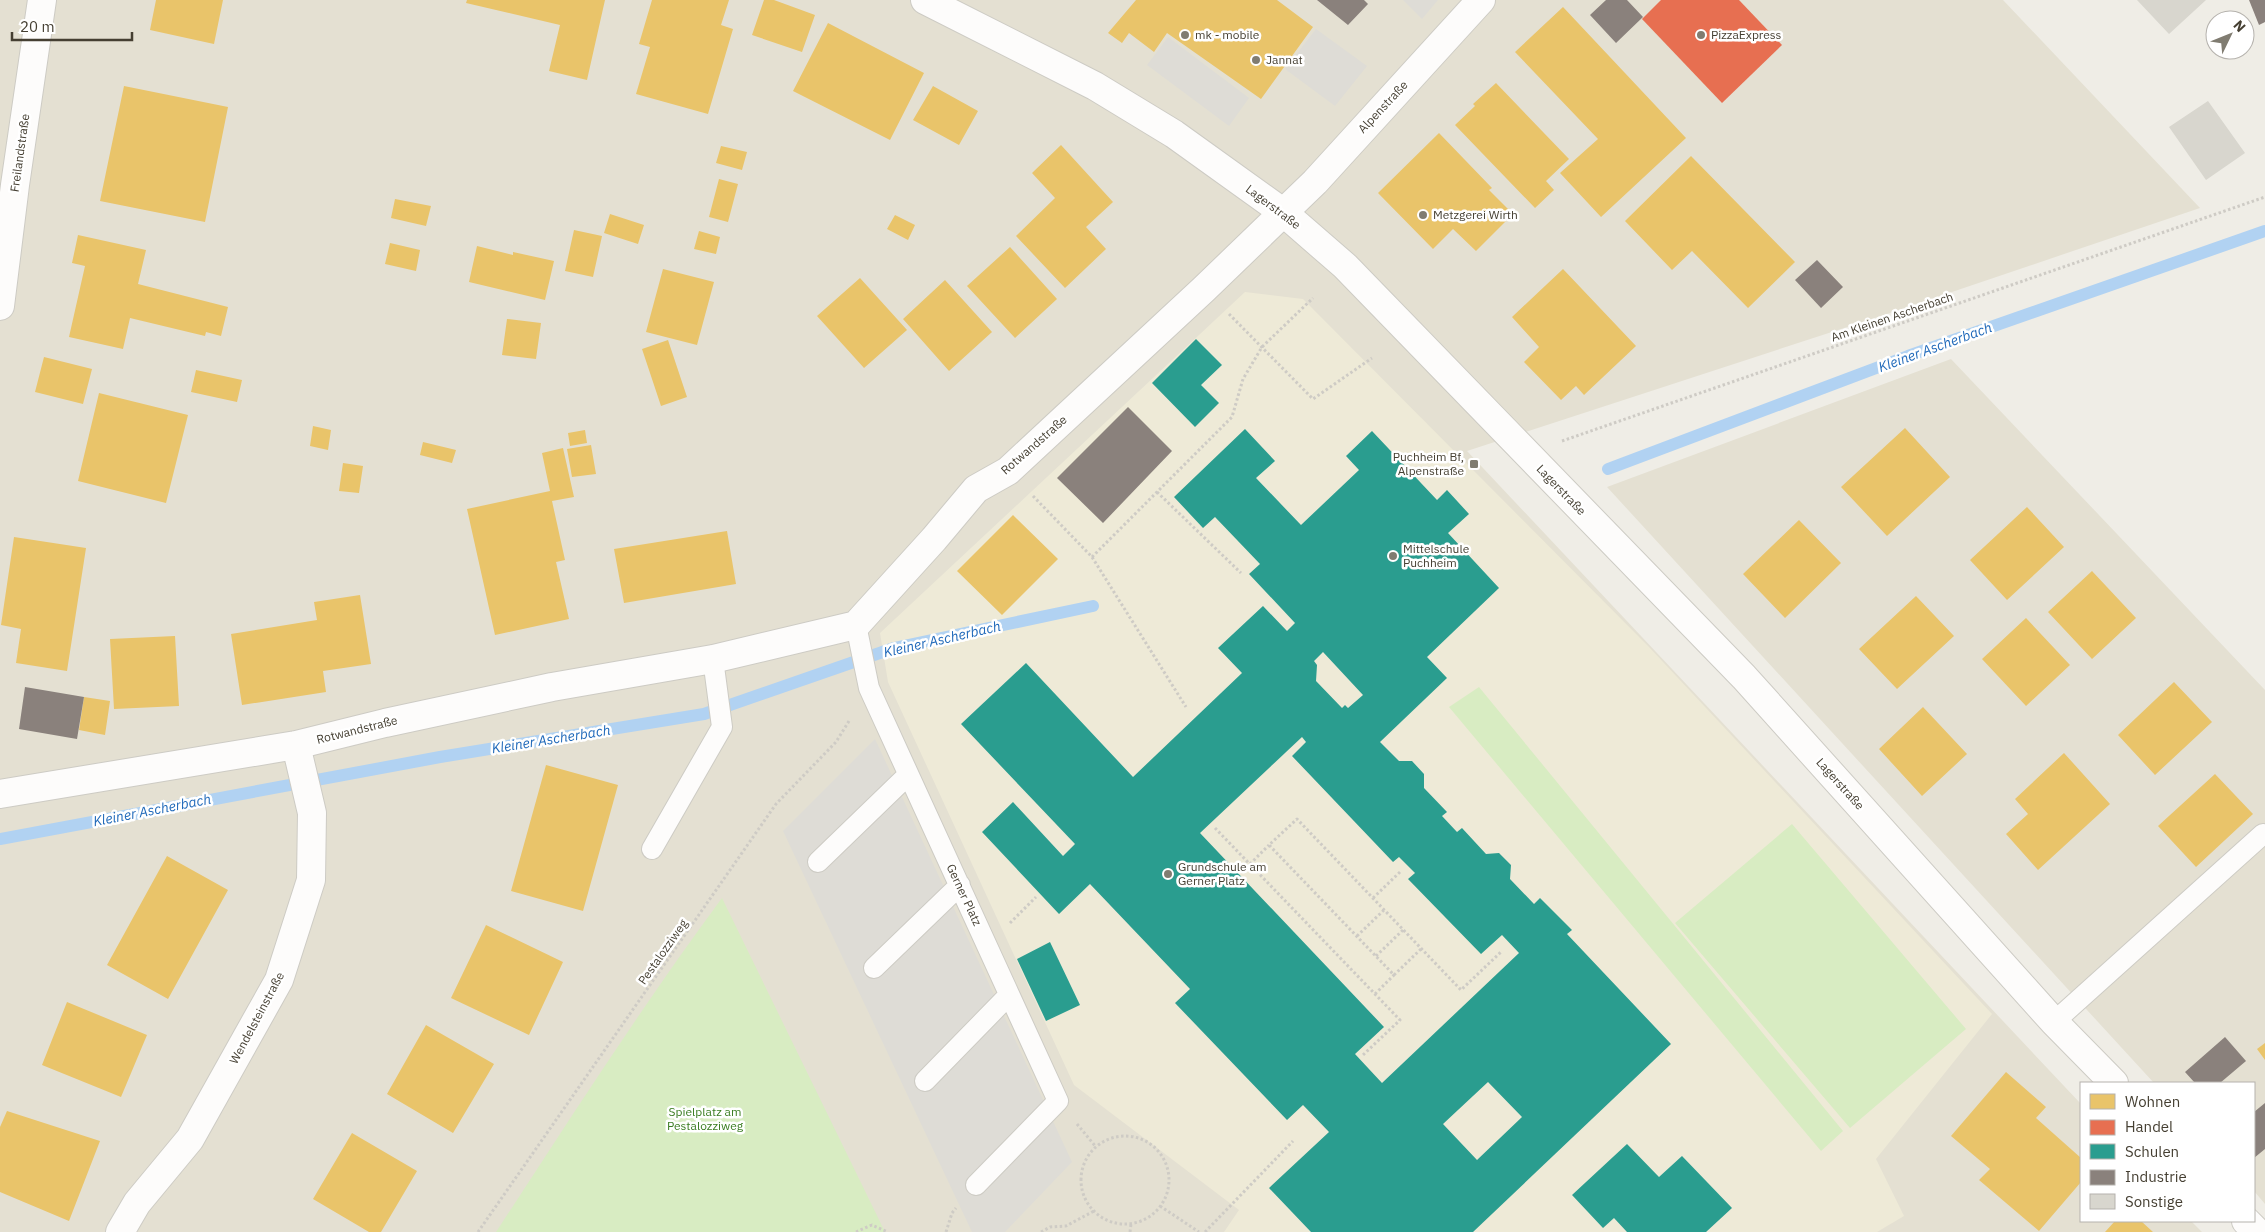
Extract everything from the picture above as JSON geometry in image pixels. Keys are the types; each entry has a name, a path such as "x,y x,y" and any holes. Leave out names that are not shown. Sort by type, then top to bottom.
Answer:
{"street":[{"name":"Freilandstraße","path":"0,306 42,0"},
{"name":"Lagerstraße","path":"925,0 1095,86 1174,134 1284,213 1363,283 1526,454 1744,677 2054,1022 2113,1082"},
{"name":"Alpenstraße","path":"1284,213 1315,182 1482,0"},
{"name":"Rotwandstraße","path":"0,794 300,757 385,723 552,687 715,672 856,625 934,539 976,488 1008,471 1204,289 1255,238 1284,213"},
{"name":"Wendelsteinstraße","path":"120,1232 137,1202 190,1139 279,980 311,880 312,814 300,757"},
{"path":"2247,1222 2257,1232"}],"lane":[{"name":"Gerner Platz","path":"856,625 869,688 960,885 1008,996 1058,1101 976,1186"},
{"path":"652,849 722,727 715,672"},
{"path":"818,862 908,775"},
{"path":"2054,1022 2262,834"},
{"path":"874,968 960,885"},
{"path":"925,1081 1008,996"}],"path":[{"name":"Am Kleinen Ascherbach","path":"1526,454 2265,196"},
{"path":"1204,289 1313,400 1372,358"},
{"path":"1092,557 1232,416 1243,379 1262,347 1313,298"},
{"path":"1008,471 1092,557 1186,707"},
{"path":"1157,492 1241,573"},
{"name":"Pestalozziweg","path":"478,1232 776,804 836,742 869,688"},
{"path":"1250,864 1297,819 1462,990 1502,952"},
{"path":"1215,828 1400,1020 1363,1055"},
{"path":"1269,845 1394,975"},
{"path":"1373,898 1400,872"},
{"path":"1357,936 1384,910"},
{"path":"1376,956 1403,930"},
{"path":"1375,994 1422,950"},
{"path":"1124,1136 1138,1138 1152,1145 1162,1156 1168,1170 1170,1184 1166,1199 1160,1206 1146,1220 1131,1224 1117,1224 1104,1219 1094,1211 1085,1199 1081,1185 1082,1171 1087,1158 1096,1147 1109,1139 1124,1136"},
{"path":"1205,1232 1293,1140"},
{"path":"1160,1206 1199,1232"},
{"path":"1041,1232 1050,1227 1066,1226 1094,1211"},
{"path":"1130,1232 1131,1224"},
{"path":"856,1232 872,1225 888,1232"}],"shaded area":[{"path":"0,0 2003,0 2200,208 1881,316 1467,451 2080,1103 2080,1222 2192,1222 2202,1232 0,1232"},
{"path":"1403,0 1438,0 1422,19"},
{"path":"1316,29 1367,66 1335,106 1285,69"},
{"path":"1168,37 1249,98 1229,126 1147,65"},
{"path":"1245,292 1303,299 1649,647 1992,1014 1876,1159 1904,1216 1877,1232 1224,1232 1239,1210 1074,1085 888,682 880,633"},
{"path":"1951,359 2265,690 2265,1204 2255,1192 2255,1082 2153,1082 1607,487"},
{"path":"875,739 1072,1162 1005,1232 972,1232 783,831"}],"green space":[{"path":"1479,687 1843,1131 1821,1151 1449,707"},
{"path":"1792,824 1966,1029 1850,1128 1675,923"},
{"name":"Spielplatz am Pestalozziweg","path":"722,898 885,1232 496,1232 635,1021"}],"building: Wohnen":[{"path":"156,0 223,0 214,44 150,30"},
{"path":"467,0 605,0 587,80 549,71 560,25 466,3"},
{"path":"652,0 729,0 721,25 733,29 708,114 636,94 650,47 639,44"},
{"path":"764,0 774,0 815,15 802,52 752,35"},
{"path":"1136,0 1277,0 1313,27 1261,99 1167,33 1154,52 1129,33 1122,43 1108,33"},
{"path":"1563,7 1686,138 1601,217 1560,173 1598,139 1515,52"},
{"path":"828,23 924,73 890,140 793,91"},
{"path":"1496,83 1569,159 1546,181 1554,190 1535,208 1455,125 1475,106 1473,104"},
{"path":"124,86 228,107 205,222 100,201"},
{"path":"933,86 978,111 959,145 913,120"},
{"path":"1439,133 1492,188 1489,190 1513,214 1476,251 1453,229 1433,249 1378,193"},
{"path":"1061,145 1113,202 1086,227 1106,249 1065,288 1016,236 1055,198 1032,173"},
{"path":"721,146 747,152 742,170 716,163"},
{"path":"1691,156 1795,262 1748,308 1692,251 1672,270 1625,221"},
{"path":"719,179 738,184 728,222 709,217"},
{"path":"395,199 431,206 426,226 391,218"},
{"path":"610,214 644,225 638,244 604,233"},
{"path":"895,215 915,225 908,240 887,229"},
{"path":"574,230 602,236 593,277 565,271"},
{"path":"699,231 720,237 716,254 694,249"},
{"path":"78,235 146,250 138,284 228,307 221,336 206,332 205,336 130,318 123,349 69,337 85,266 72,263"},
{"path":"390,243 420,250 416,271 385,264"},
{"path":"477,246 513,255 513,252 554,261 545,300 469,282"},
{"path":"1010,247 1057,299 1015,338 967,286"},
{"path":"663,269 714,282 697,345 646,332"},
{"path":"1563,269 1636,346 1584,395 1576,386 1561,400 1524,362 1539,347 1512,317"},
{"path":"860,278 907,330 864,368 817,316"},
{"path":"945,280 992,332 949,371 903,319"},
{"path":"507,319 541,323 536,359 502,355"},
{"path":"668,340 687,397 661,406 642,349"},
{"path":"44,357 92,369 83,404 35,392"},
{"path":"196,370 242,380 237,402 191,392"},
{"path":"99,393 188,415 166,503 78,481"},
{"path":"313,426 331,430 328,450 310,446"},
{"path":"1905,428 1950,477 1887,536 1841,487"},
{"path":"585,430 587,443 570,446 568,433"},
{"path":"423,442 456,450 452,463 420,455"},
{"path":"591,445 596,474 572,477 567,449"},
{"path":"563,448 574,497 552,501 565,560 556,562 569,619 495,635 467,509 550,491 542,453"},
{"path":"343,463 363,466 359,493 339,491"},
{"path":"2027,507 2064,547 2007,600 1970,560"},
{"path":"1013,515 1058,559 1002,615 957,571"},
{"path":"1799,520 1841,563 1785,618 1743,574"},
{"path":"727,531 736,584 624,603 614,549"},
{"path":"14,537 86,548 67,671 16,663 21,629 1,625"},
{"path":"2092,571 2136,618 2092,659 2048,612"},
{"path":"360,595 371,664 323,671 326,692 242,705 231,634 317,620 314,602"},
{"path":"1916,596 1954,636 1897,689 1859,649"},
{"path":"2026,618 2070,665 2026,706 1982,659"},
{"path":"175,636 179,706 114,709 110,639"},
{"path":"2174,682 2212,722 2155,775 2118,735"},
{"path":"84,697 110,701 105,735 79,730"},
{"path":"1923,707 1967,754 1922,796 1879,749"},
{"path":"2064,753 2110,804 2038,870 2006,834 2028,814 2015,799"},
{"path":"546,765 618,785 583,911 511,891"},
{"path":"2215,774 2253,814 2196,867 2158,826"},
{"path":"167,856 228,890 168,999 107,965"},
{"path":"486,925 563,962 529,1035 451,998"},
{"path":"67,1002 147,1035 121,1097 42,1065"},
{"path":"426,1025 494,1064 453,1133 387,1094"},
{"path":"2265,1043 2265,1060 2257,1049"},
{"path":"2006,1072 2046,1107 2036,1118 2080,1157 2080,1183 2039,1231 1979,1180 1990,1169 1951,1136"},
{"path":"7,1111 100,1141 69,1221 0,1192 0,1127"},
{"path":"352,1133 417,1171 381,1232 369,1232 313,1199"},
{"path":"2114,1222 2142,1222 2153,1232 2105,1232"}],"building: Handel":[{"path":"1661,0 1739,0 1782,45 1722,103 1642,19"}],"building: Schulen":[{"path":"1196,339 1222,365 1201,385 1219,403 1195,427 1152,383"},
{"path":"1245,429 1275,461 1256,478 1301,525 1359,470 1346,456 1372,431 1437,500 1447,490 1469,514 1448,533 1499,588 1427,657 1447,678 1380,742 1399,761 1412,761 1424,774 1424,788 1447,812 1442,816 1457,832 1462,828 1486,854 1499,853 1511,865 1510,879 1534,904 1540,898 1572,930 1567,934 1671,1044 1473,1232 1311,1232 1269,1188 1329,1132 1303,1105 1287,1120 1175,1003 1190,989 1090,884 1059,914 982,832 1013,802 1063,856 1075,844 961,724 1026,663 1133,777 1242,673 1218,648 1263,606 1287,631 1295,623 1249,574 1260,564 1215,517 1203,528 1174,497","holes":["1323,652 1363,695 1348,708 1345,705 1342,708 1316,681 1317,665 1314,661","1302,737 1306,742 1292,756 1393,862 1399,857 1415,873 1408,879 1481,954 1502,935 1519,953 1382,1083 1355,1054 1384,1027 1200,833","1488,1082 1522,1117 1477,1160 1443,1124"]},
{"path":"1050,942 1080,1005 1046,1021 1017,959"},
{"path":"1627,1144 1659,1177 1682,1156 1732,1208 1706,1232 1627,1232 1614,1218 1603,1228 1572,1195"}],"building: Industrie":[{"path":"1317,0 1364,0 1368,4 1348,25"},
{"path":"1606,0 1627,0 1643,17 1616,43 1590,15"},
{"path":"2249,0 2265,0 2265,22 2259,25 2255,10 2253,10"},
{"path":"1817,260 1843,287 1821,308 1795,280"},
{"path":"1128,407 1172,451 1103,523 1057,478"},
{"path":"25,687 84,697 77,739 19,729"},
{"path":"2225,1037 2246,1061 2221,1082 2194,1082 2185,1072"},
{"path":"2265,1103 2265,1149 2255,1157 2255,1111"}],"building: Sonstige":[{"path":"2137,0 2206,0 2169,34"},
{"path":"2208,101 2245,153 2206,180 2169,127"}],"waterway":[{"name":"Kleiner Ascherbach","path":"1608,469 1908,356 2265,231"},
{"name":"Kleiner Ascherbach","path":"0,839 440,757 704,714 894,648 1093,606"}],"place":[{"name":"mk - mobile","path":"1185,35"},
{"name":"PizzaExpress","path":"1701,35"},
{"name":"Jannat","path":"1256,60"},
{"name":"Metzgerei Wirth","path":"1423,215"},
{"name":"Puchheim Bf, Alpenstraße","path":"1474,464"},
{"name":"Mittelschule Puchheim","path":"1393,556"},
{"name":"Grundschule am Gerner Platz","path":"1168,874"}]}
